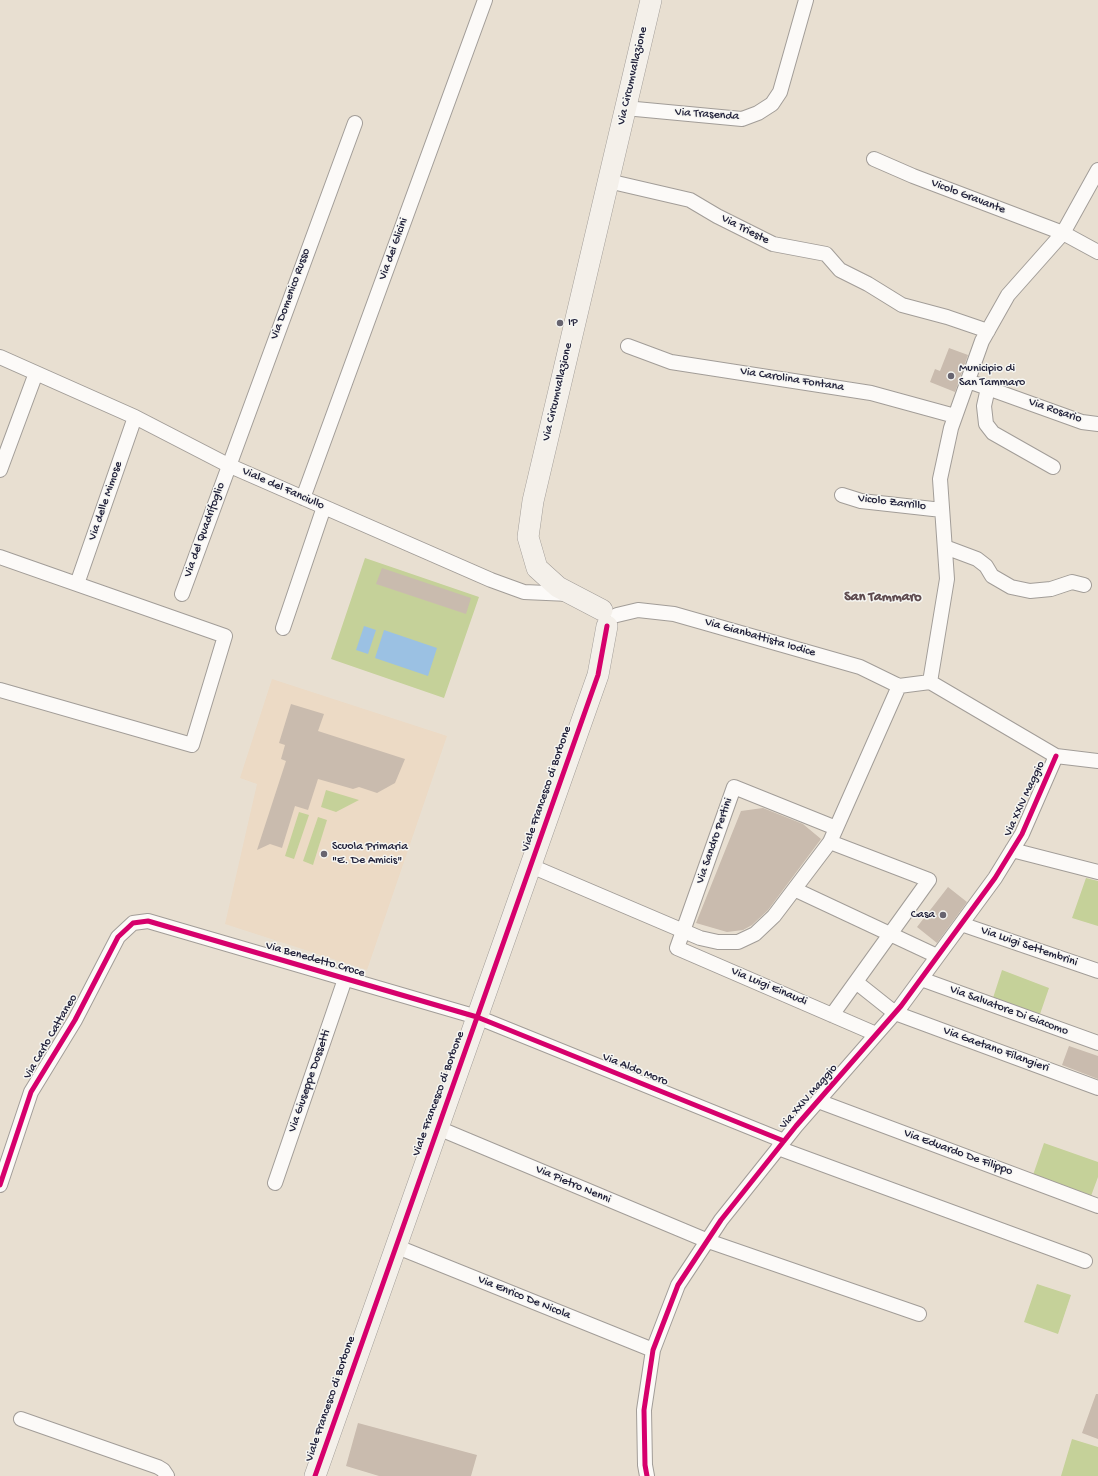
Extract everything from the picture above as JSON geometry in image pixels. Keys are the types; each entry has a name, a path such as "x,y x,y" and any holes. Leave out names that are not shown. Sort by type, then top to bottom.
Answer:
{"street":[{"name":"Via dei Glicini","path":"303,498 485,0"},
{"name":"Via Circumvallazione","path":"608,617 558,586 537,568 528,537 533,501 651,0"},
{"name":"Via Trasenda","path":"625,108 742,119 758,113 772,104 780,92 806,0"},
{"name":"Via Domenico Russo","path":"228,465 354,123"},
{"name":"Vicolo Gravante","path":"874,159 913,176 1063,233 1098,252"},
{"path":"930,682 946,579 940,479 951,428 975,358 1008,295 1063,233 1097,176"},
{"name":"Via Trieste","path":"608,181 690,200 717,216 773,244 826,254 840,270 868,284 902,305 947,317 988,331"},
{"name":"Via Carolina Fontana","path":"628,346 671,362 872,393 955,416"},
{"name":"Viale del Fanciullo","path":"0,357 135,417 228,465 491,580 524,592 573,595"},
{"path":"0,470 36,373"},
{"name":"Via Rosario","path":"968,381 1082,422 1098,424"},
{"path":"988,388 984,406 986,424 993,433 1053,467"},
{"name":"Via delle Mimose","path":"77,584 135,417"},
{"name":"Via del Quadrifoglio","path":"182,594 228,465"},
{"name":"Vicolo Zarrillo","path":"842,495 861,501 942,510"},
{"path":"283,628 324,507"},
{"path":"945,547 976,559 986,566 992,576 1012,587 1030,591 1050,589 1072,582 1084,585"},
{"path":"0,557 225,636 192,745 0,690"},
{"name":"Via Gianbattista Iodice","path":"608,617 638,610 674,614 860,667 899,686"},
{"name":"Viale Francesco di Borbone","path":"315,1476 598,675 608,617"},
{"path":"531,866 700,938 718,942 738,942 755,934 772,919 796,890 830,842 899,686 930,682 1056,756 1098,761"},
{"name":"Via XXIV Maggio","path":"647,1476 645,1465 644,1410 653,1350 678,1286 721,1220 781,1144 895,1013 995,878 1022,834 1056,756"},
{"name":"Via Sandro Pertini","path":"683,931 734,787 836,828"},
{"path":"830,842 929,880 832,1015"},
{"path":"1012,850 1098,872"},
{"path":"796,890 937,956"},
{"name":"Via Benedetto Croce","path":"148,922 477,1017"},
{"name":"Via Carlo Cattaneo","path":"0,1185 31,1092 74,1020 118,937 133,923 148,922"},
{"name":"Via Luigi Settembrini","path":"961,924 1098,971"},
{"name":"Via Luigi Einaudi","path":"683,931 677,948 876,1034"},
{"name":"Via Giuseppe Dossetti","path":"275,1183 345,979"},
{"name":"Via Salvatore Di Giacomo","path":"921,979 1098,1043"},
{"name":"Via Gaetano Filangieri","path":"856,982 895,1013 1098,1088"},
{"name":"Via Aldo Moro","path":"477,1017 781,1144 1084,1261"},
{"name":"Via Eduardo De Filippo","path":"818,1101 1098,1206"},
{"name":"Via Pietro Nenni","path":"438,1128 708,1241 919,1314"},
{"name":"Via Enrico De Nicola","path":"395,1246 653,1350"},
{"path":"21,1419 158,1467 163,1470 167,1476"}],"shaded area":[{"name":"Scuola Primaria \"E. De Amicis\"","path":"272,679 447,736 367,970 225,924 257,784 240,778"}],"green space":[{"path":"365,558 479,597 444,698 331,659"},
{"path":"326,790 359,800 336,812 321,807"},
{"path":"299,812 309,815 294,859 285,856"},
{"path":"318,817 327,820 313,865 303,861"},
{"path":"1086,878 1098,881 1098,926 1072,918"},
{"path":"1002,970 1049,988 1039,1017 992,1001"},
{"path":"1044,1143 1098,1162 1098,1177 1091,1196 1033,1175"},
{"path":"1037,1284 1071,1295 1058,1334 1024,1322"},
{"path":"1072,1439 1098,1447 1098,1476 1061,1476"}],"water":[{"path":"364,626 376,630 368,654 356,650"},
{"path":"384,630 437,648 428,676 375,658"}],"building":[{"name":"Municipio di San Tammaro","path":"949,348 968,355 955,392 930,382 935,369 940,371"},
{"path":"382,568 471,598 466,614 376,584"},
{"path":"291,704 324,714 318,731 405,759 395,783 377,793 359,787 353,789 318,779 308,810 295,806 282,848 270,844 257,850 286,761 281,759 285,745 279,743"},
{"path":"763,808 803,824 821,839 768,910 752,925 743,930 727,932 696,923 741,811"},
{"name":"Casa","path":"948,887 967,902 937,943 917,927"},
{"path":"1069,1046 1098,1056 1098,1079 1062,1065"},
{"path":"1096,1394 1098,1394 1098,1439 1082,1433"},
{"path":"358,1423 477,1455 471,1476 379,1476 346,1466"}],"cycle path":[{"path":"315,1476 598,675 607,626"},
{"path":"647,1476 645,1465 644,1410 653,1350 678,1285 721,1220 796,1126 901,1006 995,878 1022,834 1056,756"},
{"path":"0,1185 31,1092 75,1020 118,937 133,923 148,921 477,1017 784,1141"}],"place":[{"name":"IP","path":"560,323"},
{"name":"Municipio di San Tammaro","path":"951,376"},
{"name":"Scuola Primaria \"E. De Amicis\"","path":"324,854"},
{"name":"Casa","path":"943,915"}],"district":[{"name":"San Tammaro","path":"883,598"}]}
